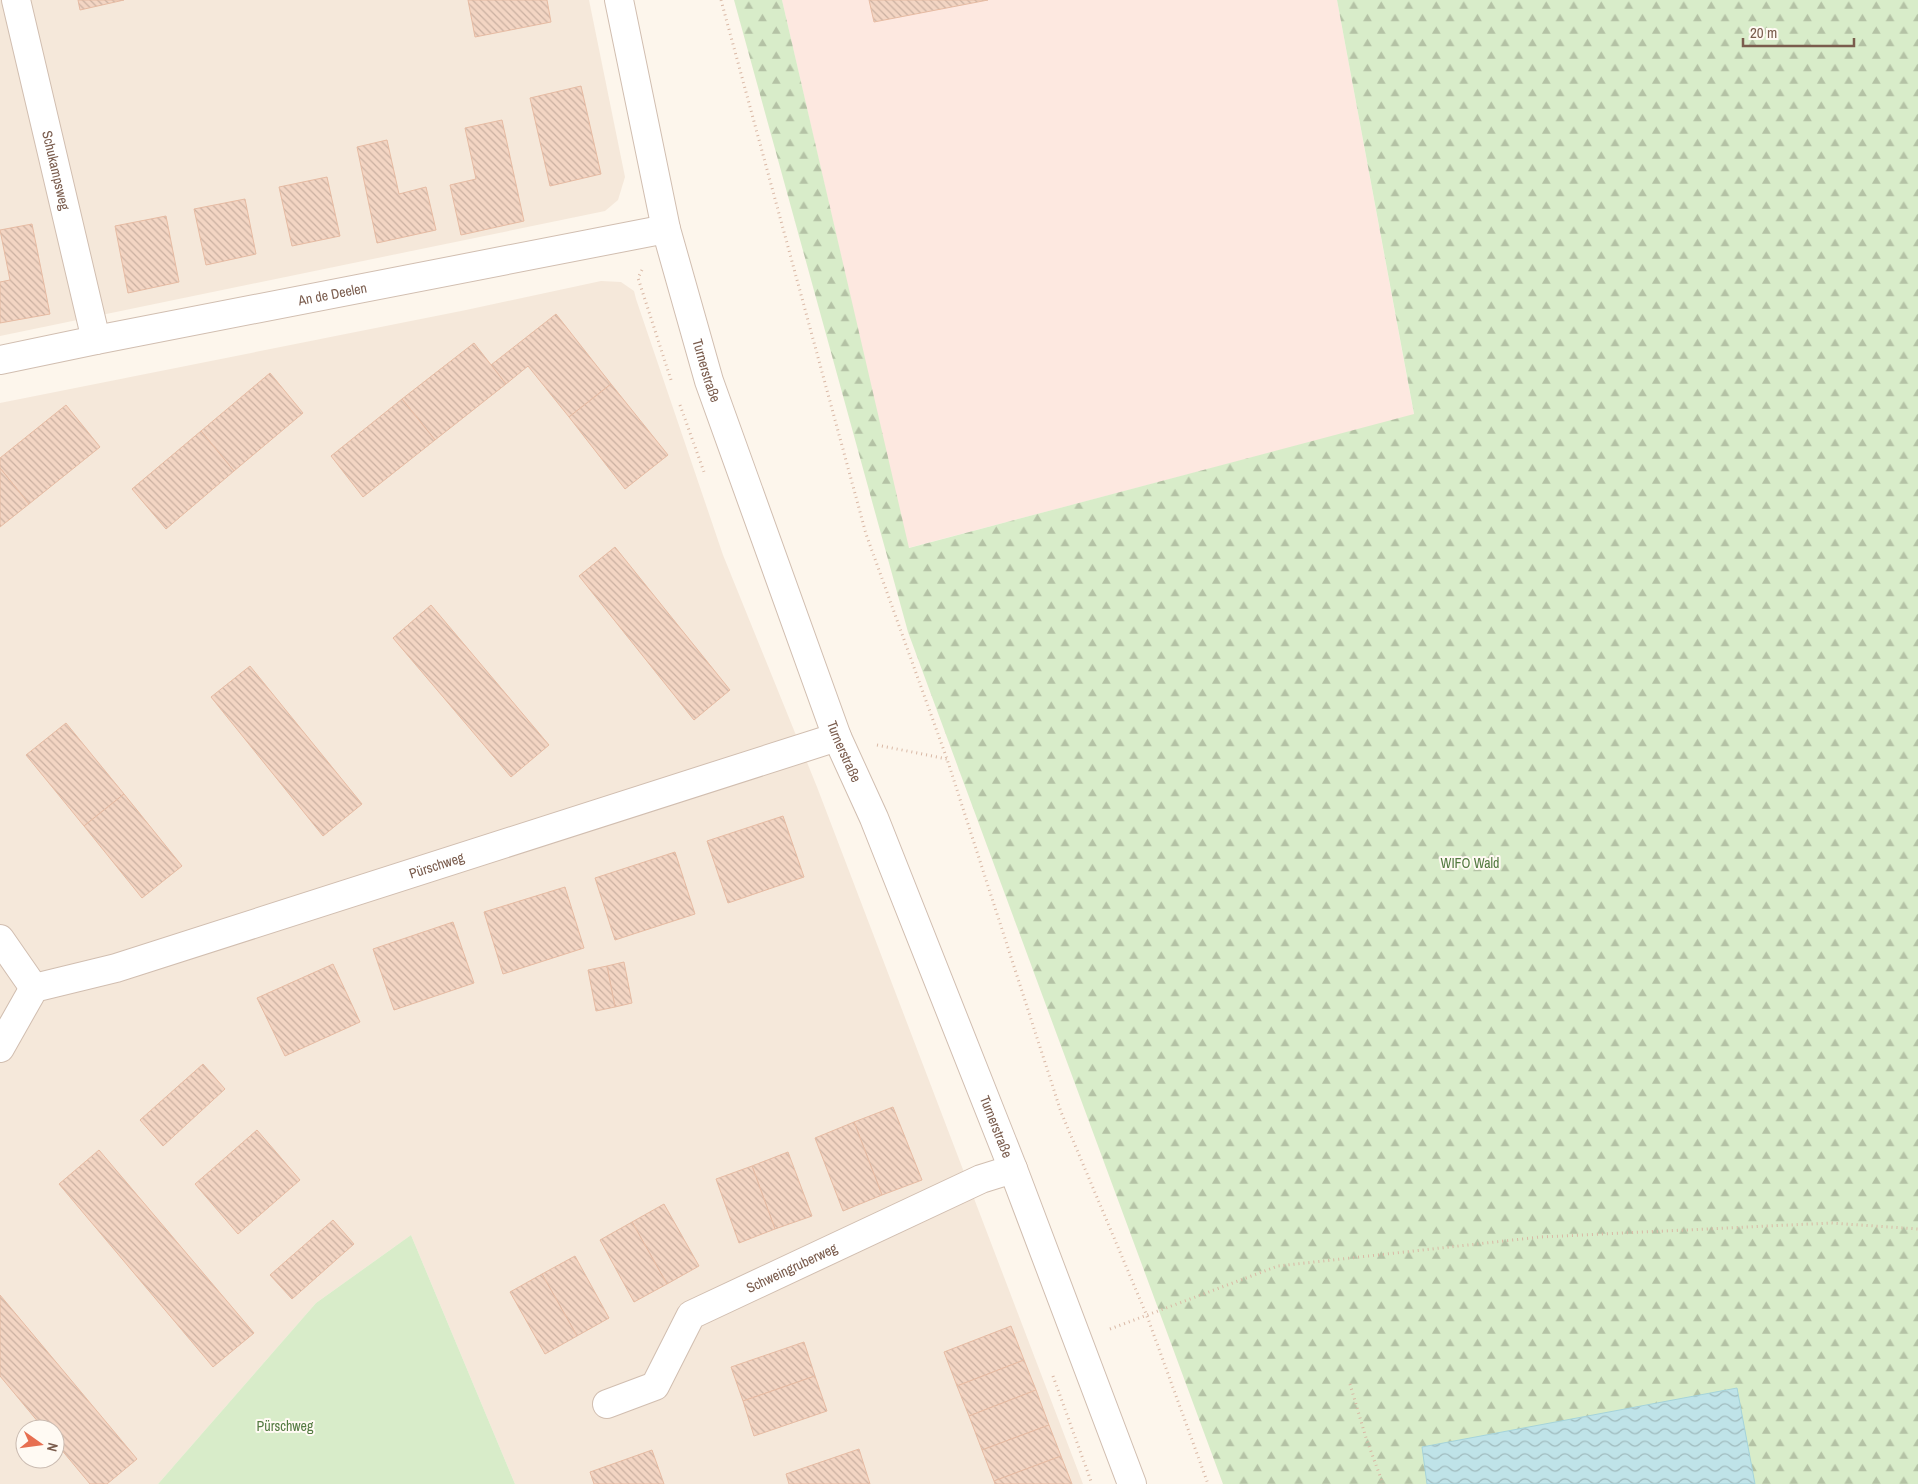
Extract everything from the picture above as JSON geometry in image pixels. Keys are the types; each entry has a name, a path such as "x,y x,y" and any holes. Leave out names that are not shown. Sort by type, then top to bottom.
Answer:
{"street":[{"name":"Schukampsweg","path":"16,0 96,340"},
{"name":"Turnerstraße","path":"619,0 666,229 709,381 837,737 874,818 1013,1169 1132,1484"},
{"name":"An de Deelen","path":"0,360 666,229"},
{"name":"Pürschweg","path":"34,988 116,968 837,737"},
{"path":"0,938 34,988 0,1048"},
{"name":"Schweingruberweg","path":"606,1404 655,1386 691,1315 981,1179 1013,1169"}],"path":[{"path":"721,0 866,534 947,759 1061,1112 1146,1316 1208,1484"},
{"path":"837,737 947,759"},
{"path":"1079,1340 1278,1266 1540,1237 1831,1223 1918,1229"},
{"path":"1350,1384 1366,1438 1383,1484"}],"shaded area":[{"path":"0,0 589,0 625,177 618,200 605,211 0,336"},
{"path":"782,0 1337,0 1414,415 908,548"},
{"path":"601,281 621,282 634,291 723,555 817,787 1083,1484 515,1484 411,1235 316,1303 158,1484 0,1484 0,403 466,310"}],"green space":[{"name":"WIFO Wald","path":"734,0 782,0 909,548 1414,414 1337,0 1918,0 1918,1484 1223,1484 908,632"},
{"path":"411,1235 515,1484 158,1484 316,1303"}],"water":[{"path":"1737,1388 1755,1484 1427,1484 1422,1447"}],"building":[{"path":"78,0 124,0 80,10"},
{"path":"468,0 547,0 551,22 475,37"},
{"path":"869,0 988,0 874,22"},
{"path":"581,86 601,174 550,186 530,98"},
{"path":"502,120 524,221 461,235 450,185 476,179 465,128"},
{"path":"387,140 399,194 426,187 436,230 377,243 357,147"},
{"path":"327,177 340,236 292,246 279,187"},
{"path":"245,199 256,254 206,265 194,209"},
{"path":"166,216 179,282 128,293 115,226"},
{"path":"32,224 50,314 0,323 0,282 10,280 0,230"},
{"path":"556,314 611,384 569,417 528,366 506,384 491,365"},
{"path":"474,343 506,384 435,440 402,399"},
{"path":"270,373 303,413 234,471 201,431"},
{"path":"611,384 668,455 625,489 569,417"},
{"path":"402,399 435,440 363,497 331,456"},
{"path":"66,405 100,447 29,504 0,468 0,458"},
{"path":"201,431 234,471 166,529 132,489"},
{"path":"0,468 29,504 0,527"},
{"path":"615,547 730,690 694,720 579,576"},
{"path":"431,605 549,745 511,777 393,638"},
{"path":"250,666 362,804 323,836 211,697"},
{"path":"66,723 124,794 84,826 26,755"},
{"path":"124,794 182,866 142,898 84,826"},
{"path":"783,816 804,877 728,903 707,841"},
{"path":"675,852 695,914 615,940 595,878"},
{"path":"565,887 584,948 503,974 484,912"},
{"path":"453,922 474,983 394,1010 373,949"},
{"path":"624,962 632,1003 615,1007 607,966"},
{"path":"333,964 360,1022 285,1056 257,998"},
{"path":"607,966 615,1007 596,1011 588,970"},
{"path":"203,1064 225,1089 163,1146 140,1120"},
{"path":"893,1107 922,1180 882,1195 854,1122"},
{"path":"854,1122 882,1195 843,1211 815,1138"},
{"path":"257,1130 300,1180 238,1234 195,1184"},
{"path":"99,1150 254,1333 213,1367 59,1184"},
{"path":"788,1152 812,1216 775,1229 752,1166"},
{"path":"752,1166 775,1229 739,1243 716,1179"},
{"path":"664,1204 699,1266 667,1284 632,1222"},
{"path":"333,1220 354,1244 292,1299 270,1275"},
{"path":"632,1222 667,1284 634,1302 600,1240"},
{"path":"575,1256 609,1318 577,1336 542,1274"},
{"path":"542,1274 577,1336 545,1354 510,1292"},
{"path":"0,1295 137,1459 107,1484 90,1484 65,1454 65,1419 36,1419 0,1376"},
{"path":"1011,1326 1024,1360 957,1386 944,1352"},
{"path":"804,1342 815,1376 743,1401 731,1367"},
{"path":"1024,1360 1036,1390 969,1416 957,1386"},
{"path":"815,1376 827,1411 754,1436 743,1401"},
{"path":"1036,1390 1049,1425 982,1450 969,1416"},
{"path":"1049,1425 1061,1456 994,1481 982,1450"},
{"path":"859,1449 870,1484 789,1484 786,1474"},
{"path":"652,1450 664,1484 594,1484 590,1472"},
{"path":"1061,1456 1072,1484 995,1484 994,1481"}]}
